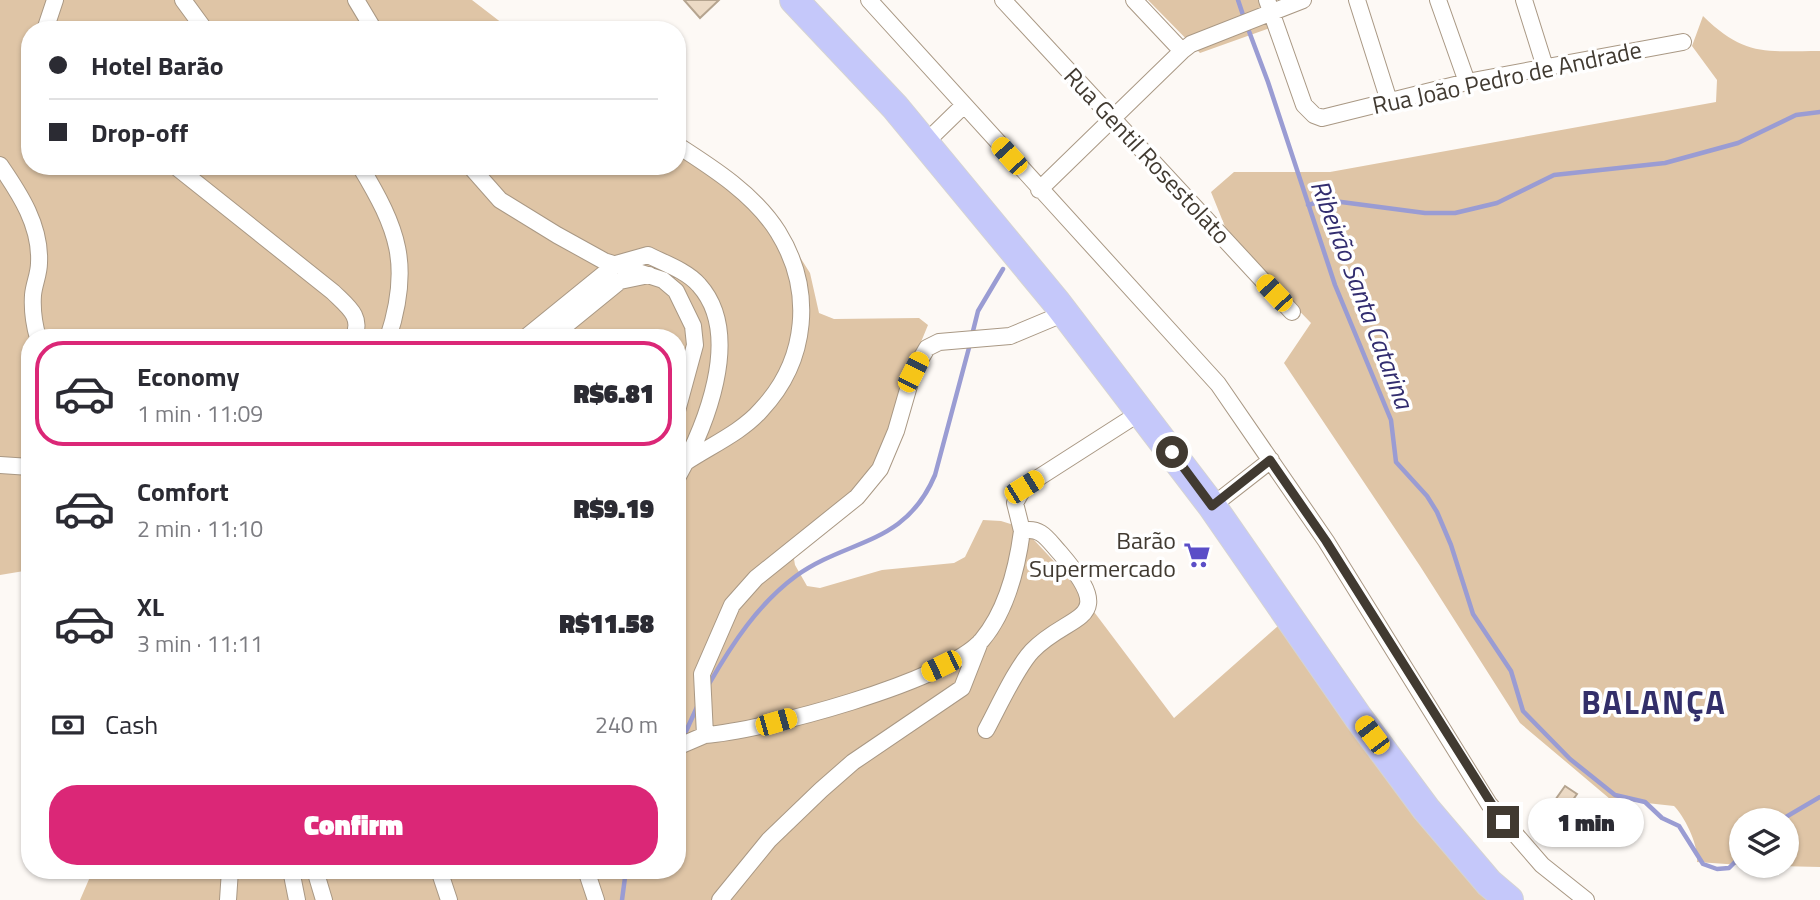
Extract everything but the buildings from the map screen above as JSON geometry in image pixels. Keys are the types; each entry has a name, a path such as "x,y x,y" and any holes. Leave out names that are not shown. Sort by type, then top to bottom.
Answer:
{"highway":[{"path":"794,0 854,61 925,143 1065,313 1212,506 1418,799 1464,855 1508,900"}],"street":[{"path":"48,21 55,0"},
{"path":"183,0 198,21"},
{"path":"356,0 369,21"},
{"path":"869,0 1217,384 1326,541 1489,804 1542,865 1586,900"},
{"name":"Rua Gentil Rosestolato","path":"1003,0 1292,312"},
{"path":"1134,0 1182,51"},
{"path":"1039,190 1111,117 1191,44 1237,29 1254,21 1270,7 1303,0"},
{"path":"1357,0 1389,101"},
{"path":"1438,0 1467,82"},
{"path":"1524,0 1545,67"},
{"name":"Rua João Pedro de Andrade","path":"1270,7 1304,105 1314,115 1332,117 1467,82 1683,42"},
{"path":"925,143 964,106"},
{"path":"686,151 745,194 777,231 794,264 803,299 799,340 793,360 778,390 760,413 686,462"},
{"path":"0,164 22,196 39,246 39,267 33,293 36,329"},
{"path":"186,175 333,292 356,314 358,329"},
{"path":"365,175 385,209 397,247 401,286 390,329"},
{"path":"478,175 500,201 604,261 663,280 676,291 693,326 695,345 686,380"},
{"path":"535,329 616,264 648,255 699,283 713,306 720,339 713,393 686,462"},
{"path":"561,329 620,281 649,275"},
{"path":"981,642 956,659 898,688 776,722 688,740 702,674 732,605 756,578 857,497 880,469 896,431 913,372 927,348 939,342 1010,336 1065,313"},
{"path":"686,369 690,366"},
{"path":"720,900 769,840 829,783 853,762 962,688 981,642 1001,609 1009,589 1022,531 1016,503 1024,487 1141,412"},
{"path":"1212,506 1270,460"},
{"path":"0,466 21,467"},
{"path":"986,730 1031,652 1050,636 1083,616 1088,603 1088,596 1067,562 1040,531 1022,531"},
{"path":"228,900 229,879"},
{"path":"292,879 297,900"},
{"path":"318,879 324,900"},
{"path":"442,879 449,900"},
{"path":"589,879 596,900"}],"shaded area":[{"path":"0,0 472,0 499,21 21,21 21,175 686,175 686,150 781,227 810,273 819,313 834,319 919,318 928,325 875,467 855,494 793,553 795,565 807,586 820,588 882,570 954,563 965,557 983,520 1001,521 1017,526 1064,572 1174,718 1278,626 1373,761 1488,900 80,900 89,879 686,879 686,329 21,329 21,572 0,575"},
{"path":"1148,0 1263,0 1273,27 1200,53"},
{"path":"1703,16 1731,39 1757,49 1820,51 1820,867 1799,867 1799,808 1729,808 1729,864 1697,862 1696,848 1690,832 1674,806 1610,799 1520,723 1420,566 1284,363 1311,323 1230,239 1211,192 1234,172 1330,172 1716,102 1717,80 1692,46"}],"waterway":[{"name":"Ribeirão Santa Catarina","path":"1238,0 1244,18"},
{"name":"Ribeirão Santa Catarina","path":"1247,26 1335,285 1391,420 1396,462 1427,496 1437,512 1451,545 1473,614 1511,671 1523,711 1570,759 1615,795 1645,802 1662,818 1679,826 1703,864 1717,869 1729,868"},
{"path":"1308,205 1326,200 1425,213 1455,213 1497,203 1554,175 1665,163 1738,143 1796,115 1820,112"},
{"path":"972,335 978,311 1003,269"},
{"path":"709,684 747,626 782,587 816,564 892,528 923,498 935,475 970,344"},
{"path":"686,731 697,707"},
{"name":"Ribeirão Santa Catarina","path":"1799,809 1820,797"},
{"path":"622,900 625,879"}],"place":[{"name":"Barão Supermercado","path":"1197,555"}],"district":[{"name":"BALANÇA","path":"1654,703"}],"route":[{"path":"1172,452 1212,506 1270,460 1326,541 1456,752 1503,822"}]}
